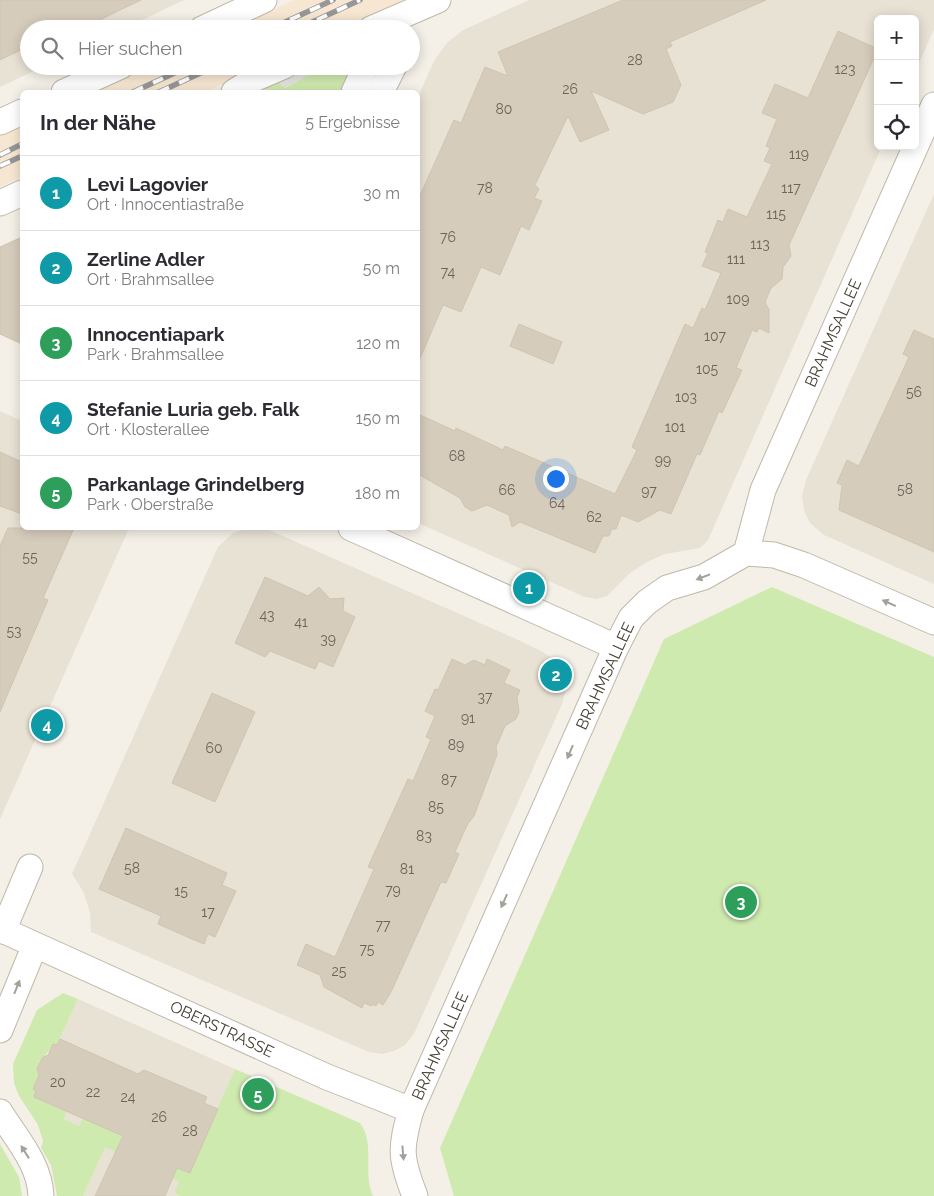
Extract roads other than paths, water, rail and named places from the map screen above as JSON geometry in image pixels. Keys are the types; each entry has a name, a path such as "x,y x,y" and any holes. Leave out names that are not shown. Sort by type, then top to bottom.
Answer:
{"street":[{"path":"221,20 264,0"},
{"path":"402,18 438,0"},
{"path":"68,90 101,75"},
{"path":"237,90 263,75"},
{"path":"355,90 362,75"},
{"path":"382,90 390,75"},
{"name":"BRAHMSALLEE","path":"415,1196 405,1169 402,1140 411,1110 616,647 631,618 647,602 667,588 704,577 746,553 763,490 934,106"},
{"path":"0,122 20,113"},
{"path":"0,203 20,194"},
{"path":"355,530 616,647"},
{"path":"746,553 774,555 804,565 934,622"},
{"path":"2,930 30,867"},
{"name":"OBERSTRASSE","path":"2,930 327,1077 411,1110"},
{"path":"0,1030 35,945"},
{"path":"0,1112 32,1163 41,1185 41,1196"}],"railway":[{"path":"290,20 333,0"},
{"path":"317,20 360,0"},
{"path":"137,90 170,75"},
{"path":"163,90 196,75"},
{"path":"0,155 20,145"},
{"path":"0,166 20,157"}],"place":[{"name":"Levi Lagovier","path":"529,588"},
{"name":"Zerline Adler","path":"556,675"},
{"name":"Stefanie Luria geb. Falk","path":"47,725"},
{"name":"Innocentiapark","path":"741,902"},
{"name":"Parkanlage Grindelberg","path":"258,1094"}]}
